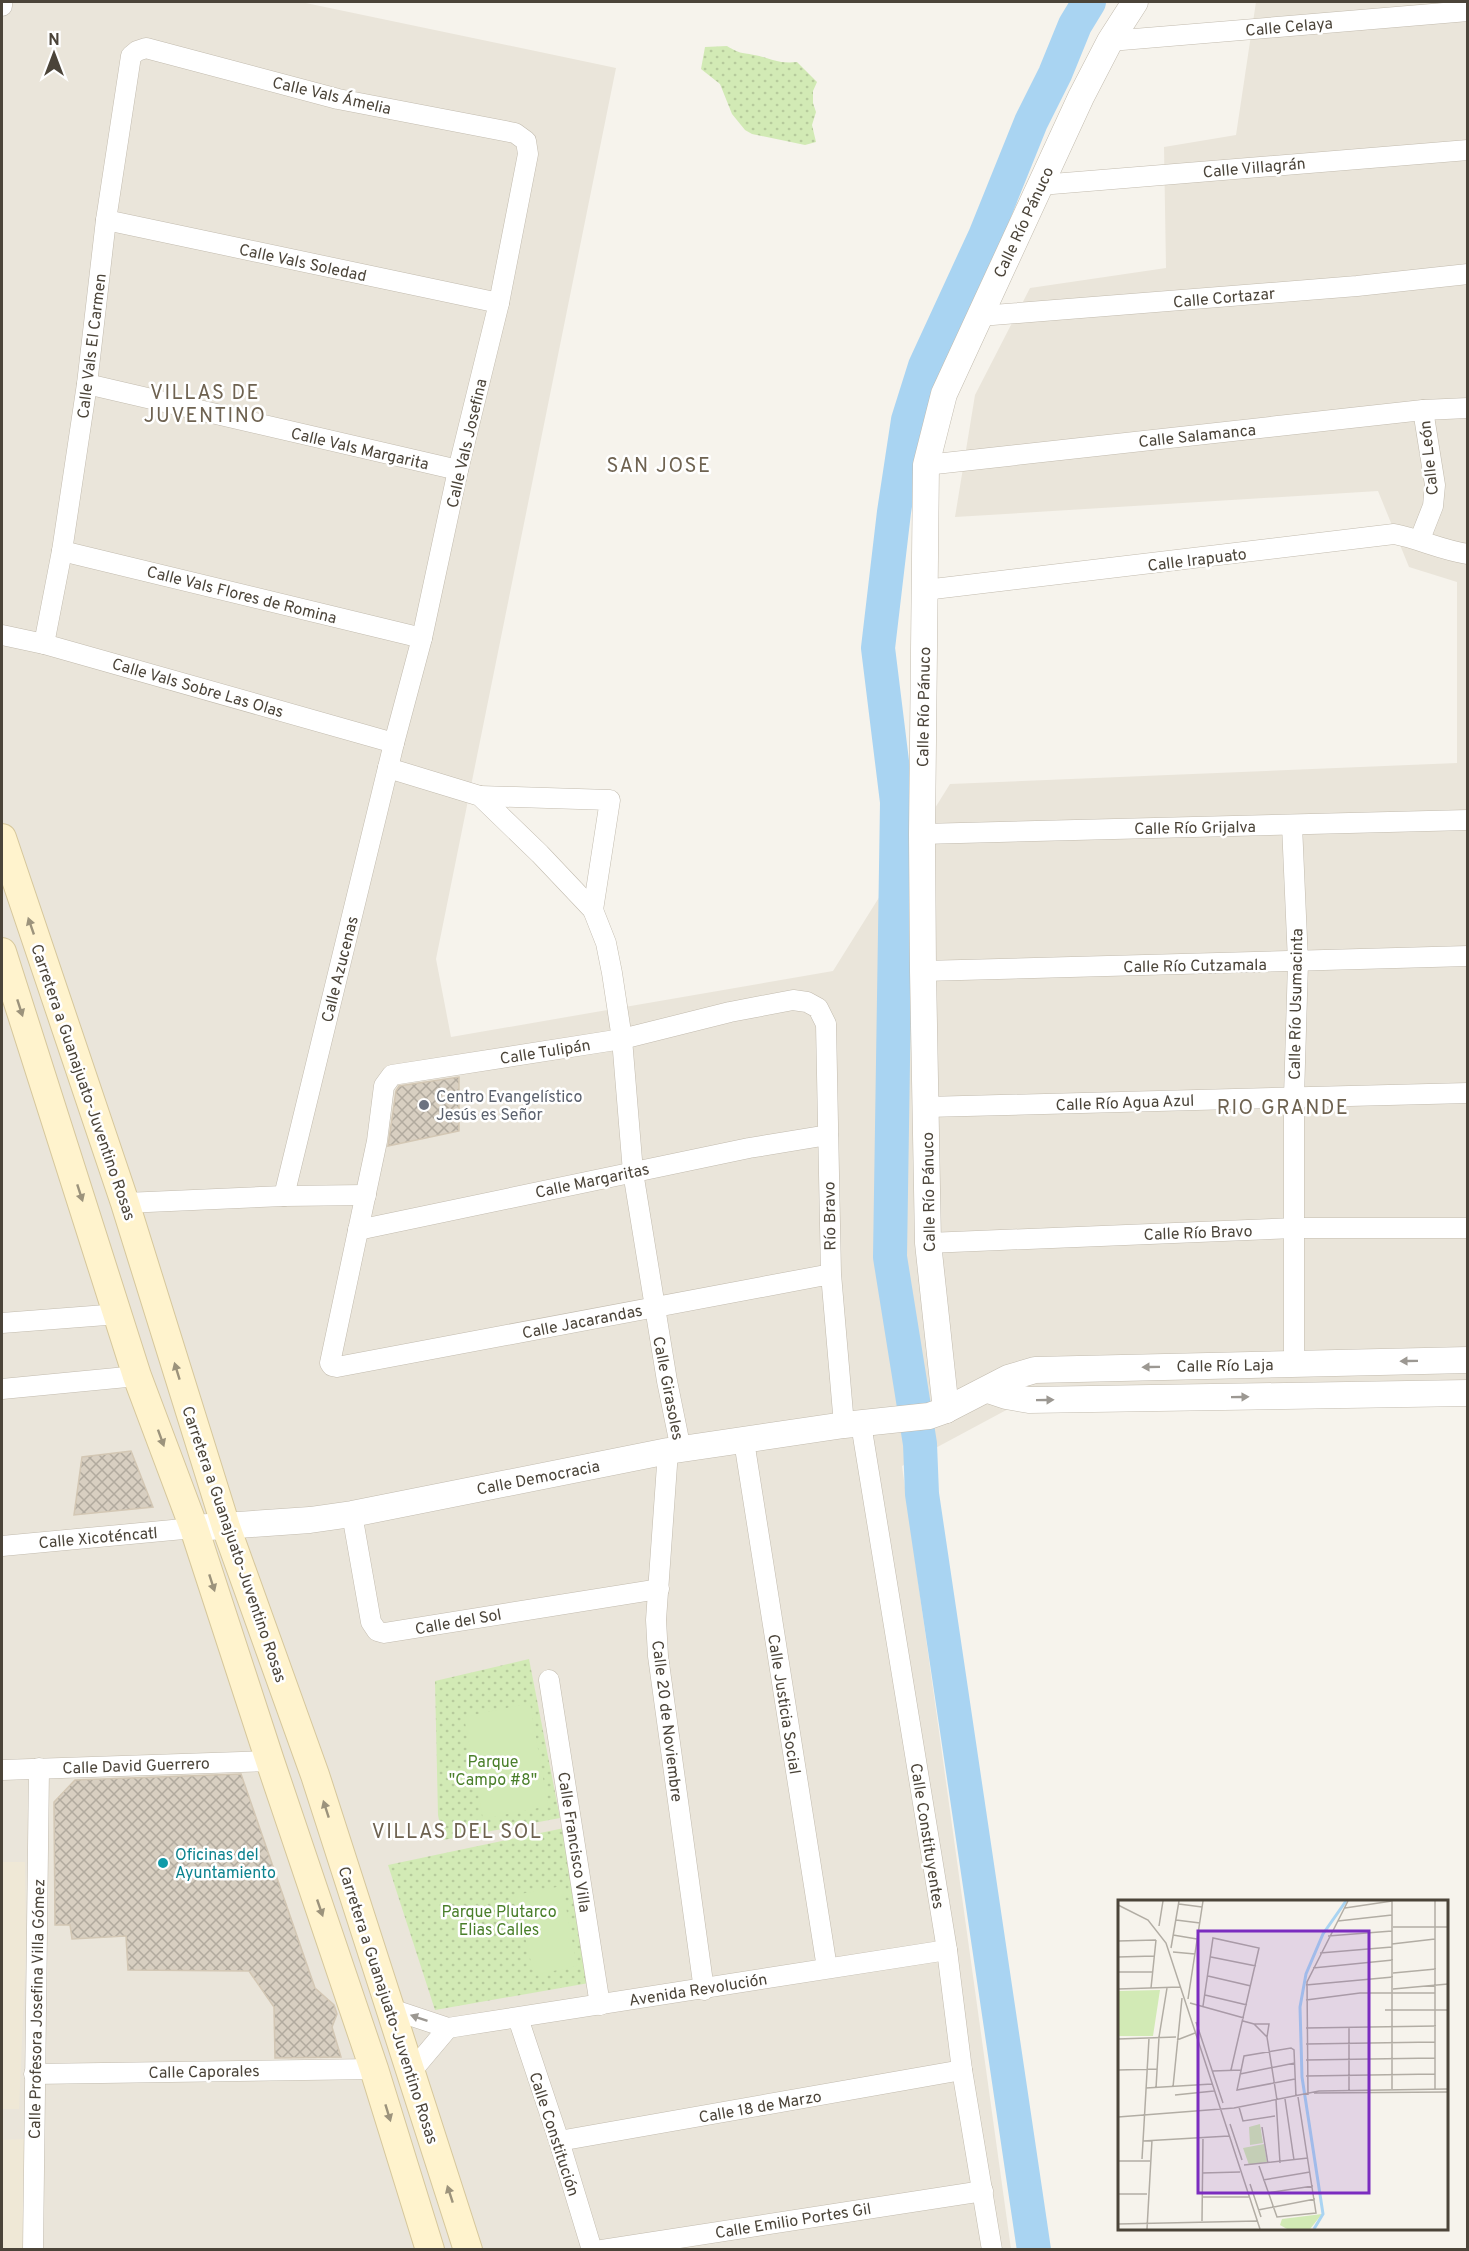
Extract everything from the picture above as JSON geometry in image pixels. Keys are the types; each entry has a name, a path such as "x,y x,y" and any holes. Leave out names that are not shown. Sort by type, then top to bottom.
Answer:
{"main road":[{"name":"Carretera a Guanajuato-Juventino Rosas","path":"2,838 125,1203 226,1527 311,1765 468,2250"},
{"path":"4,959 41,955"},
{"name":"Carretera a Guanajuato-Juventino Rosas","path":"4,959 138,1376 194,1528 374,2069 430,2250"},
{"path":"304,1861 339,1849"}],"street":[{"name":"Calle Río Pánuco","path":"937,1413 928,1243 922,971 926,465 944,394 1081,97 1110,41 1135,2"},
{"name":"Calle Celaya","path":"1110,41 1467,11"},
{"name":"Calle Vals Ámelia","path":"137,51 146,48 338,99 515,133 526,141"},
{"name":"Calle Vals El Carmen","path":"44,644 62,551 87,384 106,220 131,56 137,51"},
{"name":"Calle Vals Josefina","path":"394,743 422,638 458,470 499,303 528,154 526,141"},
{"name":"Calle Villagrán","path":"1040,185 1467,150"},
{"name":"Calle Vals Soledad","path":"106,220 499,303"},
{"name":"Calle Cortazar","path":"980,316 1358,286 1467,274"},
{"name":"Calle Vals Margarita","path":"87,384 458,470"},
{"name":"Calle Salamanca","path":"926,465 1423,410 1467,408"},
{"name":"Calle León","path":"1420,539 1433,506 1435,485 1423,410"},
{"name":"Calle Irapuato","path":"925,590 1394,534 1420,539 1443,550 1467,554"},
{"name":"Calle Vals Flores de Romina","path":"62,551 422,638"},
{"name":"Calle Vals Sobre Las Olas","path":"2,635 44,644 394,743"},
{"name":"Calle Azucenas","path":"284,1196 394,743"},
{"path":"388,768 480,795 610,800 593,910"},
{"path":"480,795 593,910"},
{"name":"Calle Río Grijalva","path":"922,834 1467,820"},
{"name":"Calle Río Usumacinta","path":"1292,825 1298,962 1294,1097 1294,1363"},
{"name":"Calle Girasoles","path":"593,910 606,943 622,1039 633,1172 675,1451"},
{"name":"Calle Río Cutzamala","path":"922,971 1467,956"},
{"name":"Calle Tulipán","path":"366,1195 377,1141 384,1086 396,1073 622,1039 730,1012 793,1000 807,1002 818,1008"},
{"name":"Río Bravo","path":"818,1008 826,1024 831,1274 862,1423"},
{"name":"Calle Río Agua Azul","path":"926,1107 1467,1093"},
{"name":"Calle Margaritas","path":"358,1230 749,1148 828,1135"},
{"path":"125,1203 366,1195 358,1230"},
{"name":"Calle Río Bravo","path":"928,1243 1295,1228 1467,1228"},
{"name":"Calle Jacarandas","path":"358,1230 330,1360 333,1366 337,1367 831,1274"},
{"path":"2,1323 119,1314"},
{"name":"Calle Río Laja","path":"862,1423 937,1413 988,1390 1008,1378 1035,1370 1467,1360"},
{"path":"2,1389 138,1376"},
{"name":"Calle Río Laja","path":"988,1390 1029,1400 1467,1393"},
{"name":"Calle Democracia","path":"194,1528 310,1520 352,1514 675,1451 862,1423"},
{"name":"Calle Constituyentes","path":"862,1423 947,1950 962,2070 992,2250"},
{"name":"Calle Justicia Social","path":"744,1441 827,1968"},
{"name":"Calle 20 de Noviembre","path":"675,1451 662,1522 656,1620 658,1656 704,1990"},
{"name":"Calle del Sol","path":"352,1514 371,1622 374,1628 384,1633 659,1589"},
{"name":"Calle Xicoténcatl","path":"2,1546 194,1528"},
{"name":"Calle Francisco Villa","path":"549,1680 600,2005"},
{"name":"Calle David Guerrero","path":"2,1770 270,1761"},
{"name":"Calle Profesora Josefina Villa Gómez","path":"33,2250 39,1768"},
{"name":"Avenida Revolución","path":"391,2009 448,2028 704,1990 947,1950"},
{"name":"Calle Constitución","path":"518,2018 592,2250"},
{"path":"410,2073 448,2028"},
{"name":"Calle Caporales","path":"34,2074 374,2069"},
{"name":"Calle 18 de Marzo","path":"559,2141 962,2070"},
{"name":"Calle Emilio Portes Gil","path":"602,2250 983,2191"}],"shaded area":[{"path":"2,2 301,2 616,68 436,959 451,1037 833,971 950,784 1457,763 1457,582 1409,567 1378,491 955,517 975,395 1030,288 1166,268 1164,147 1236,135 1256,2 1467,2 1467,1380 1049,1387 902,1466 1011,2249 2,2250"},
{"path":"2,1862 25,1862 26,1948 19,2109 2,2109"},
{"path":"25,2139 24,2249 2,2249 2,2140"}],"green space":[{"path":"727,46 740,52 779,61 797,62 817,82 813,91 816,112 812,125 816,142 805,145 752,134 745,130 732,114 720,84 701,69 705,47"},
{"name":"Parque \"Campo #8\"","path":"529,1659 560,1818 443,1840 438,1815 435,1681"},
{"path":"530,1703 548,1806 483,1819 464,1717"},
{"name":"Parque Plutarco Elias Calles","path":"564,1828 589,1983 435,2010 388,1865"},
{"path":"562,1886 577,1966 534,1975 515,1895"}],"building":[{"name":"Centro Evangelístico Jesús es Señor","path":"459,1077 459,1131 388,1146 396,1091 399,1086"},
{"path":"131,1451 153,1507 74,1515 82,1457"},
{"name":"Oficinas del Ayuntamiento","path":"241,1774 315,1988 334,2005 337,2014 332,2027 341,2057 275,2058 274,2007 249,1971 128,1970 126,1936 72,1939 70,1925 55,1925 54,1802 75,1780"}],"waterway":[{"path":"1034,2250 922,1494 920,1444 890,1257 897,802 878,648 894,512 908,420 925,366 985,236 1031,122 1055,74 1075,25 1089,2"}],"place":[{"name":"Centro Evangelístico Jesús es Señor","path":"424,1105"},
{"name":"Oficinas del Ayuntamiento","path":"163,1863"}],"district":[{"name":"VILLAS DE JUVENTINO","path":"205,404"},
{"name":"SAN JOSE","path":"659,465"},
{"name":"RIO GRANDE","path":"1283,1107"},
{"name":"VILLAS DEL SOL","path":"457,1831"}]}
